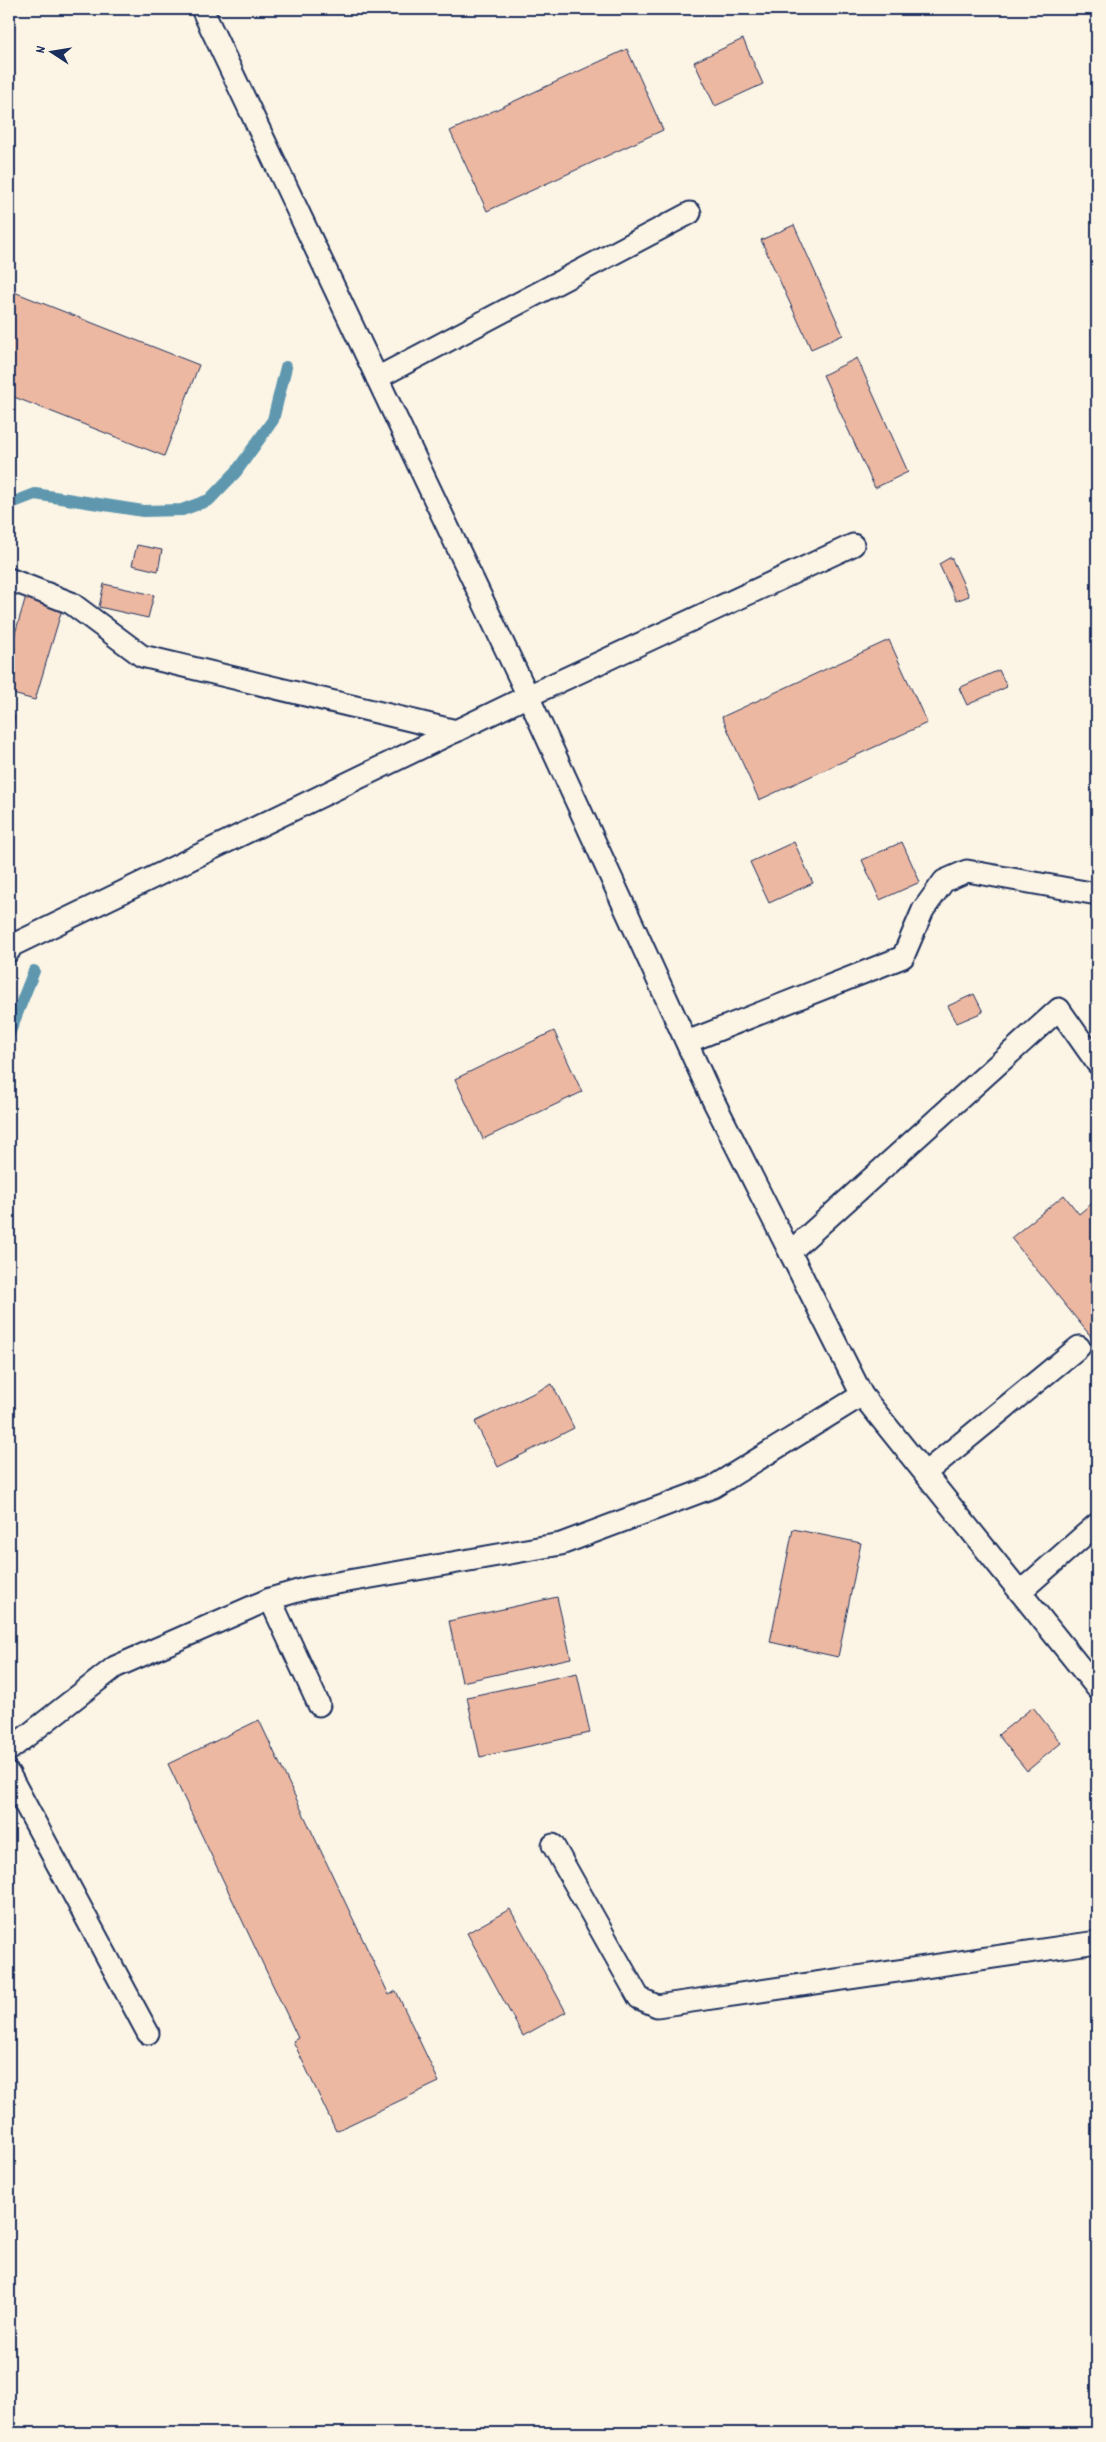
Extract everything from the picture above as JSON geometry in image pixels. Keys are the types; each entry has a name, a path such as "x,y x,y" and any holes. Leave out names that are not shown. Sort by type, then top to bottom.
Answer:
{"lane":[{"path":"202,9 528,696 687,1042 862,1395 1097,1688"},
{"path":"377,378 690,213"},
{"path":"9,951 11,946 528,696 852,545"},
{"path":"9,579 71,603 142,656 456,731"},
{"path":"687,1042 903,957 923,910 944,881 967,871 1097,894"},
{"path":"790,1252 1059,1009 1097,1063"},
{"path":"925,1473 1079,1348"},
{"path":"9,1750 115,1667 270,1599 308,1588 561,1544 713,1487 862,1395"},
{"path":"1020,1592 1097,1524"},
{"path":"270,1599 319,1705"},
{"path":"9,1774 148,2033"},
{"path":"553,1845 639,1998 657,2006 1097,1942"}],"building":[{"path":"743,39 763,84 715,106 694,62"},
{"path":"627,49 663,130 487,211 450,131"},
{"path":"794,225 843,335 811,349 761,240"},
{"path":"9,290 199,365 164,456 9,395"},
{"path":"857,358 908,472 875,488 823,375"},
{"path":"137,545 162,550 158,571 132,565"},
{"path":"951,557 969,596 956,601 939,564"},
{"path":"104,584 154,595 148,618 99,607"},
{"path":"26,596 63,606 35,700 9,693 9,654"},
{"path":"889,640 927,723 759,800 722,717"},
{"path":"999,670 1007,687 967,705 959,688"},
{"path":"9,715 15,717 9,740"},
{"path":"794,842 813,883 769,903 750,862"},
{"path":"902,842 920,882 880,900 862,860"},
{"path":"974,994 983,1012 957,1023 948,1006"},
{"path":"554,1031 582,1092 483,1139 455,1079"},
{"path":"1064,1195 1079,1214 1097,1199 1097,1344 1011,1238"},
{"path":"552,1384 574,1428 498,1467 475,1422"},
{"path":"793,1529 861,1543 838,1657 770,1642"},
{"path":"557,1597 571,1658 462,1682 449,1621"},
{"path":"577,1673 590,1733 480,1757 467,1697"},
{"path":"1033,1707 1061,1743 1027,1771 998,1735"},
{"path":"259,1720 389,1995 396,1991 439,2082 336,2131 293,2041 298,2038 168,1764"},
{"path":"510,1909 566,2012 523,2036 467,1933"}],"waterway":[{"path":"9,504 35,494 143,511 182,510 209,500 236,472 273,420 286,367"},
{"path":"9,1034 34,971"}]}
